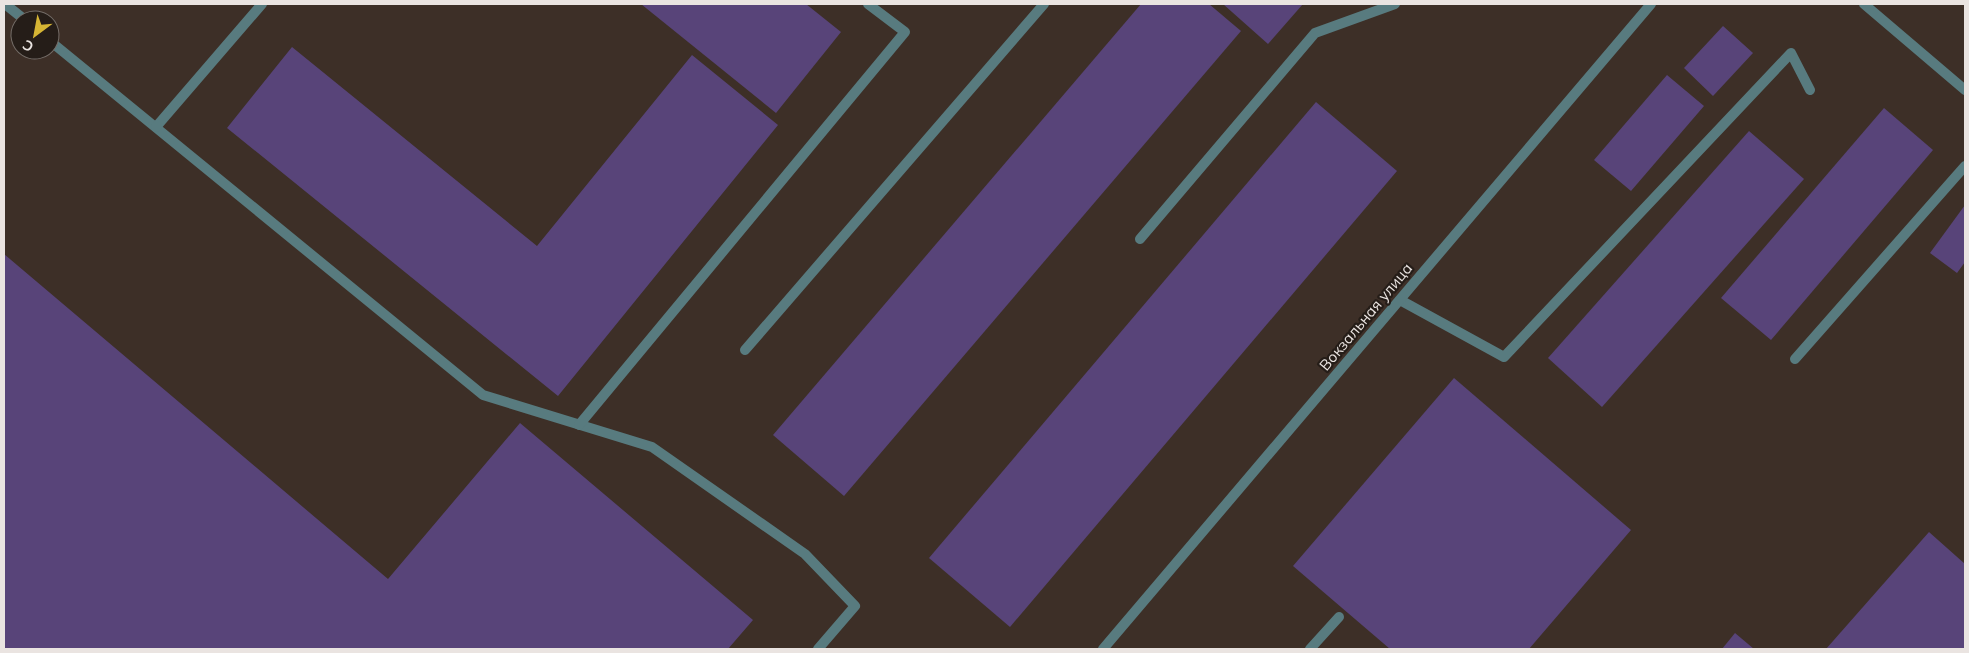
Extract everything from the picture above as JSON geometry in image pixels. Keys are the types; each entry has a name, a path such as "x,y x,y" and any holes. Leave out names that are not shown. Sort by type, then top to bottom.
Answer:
{"street":[{"path":"156,127 262,4"},
{"path":"579,425 904,32 868,4"},
{"path":"745,350 1044,4"},
{"path":"1140,239 1315,33 1395,4"},
{"name":"Вокзальная улица","path":"1103,649 1651,4"},
{"path":"1864,4 1965,90"},
{"path":"60,49 483,395 652,447 806,554 854,606 818,649"},
{"path":"1400,300 1504,357 1791,54 1810,90"},
{"path":"1795,359 1965,166"},
{"path":"1310,649 1339,617"}],"shaded area":[{"path":"4,4 1965,4 1965,649 4,649"}],"building":[{"path":"641,4 806,4 841,32 776,113"},
{"path":"1141,4 1209,4 1241,31 844,496 773,435"},
{"path":"1223,4 1303,4 1268,44"},
{"path":"1723,26 1753,53 1713,96 1684,68"},
{"path":"292,47 537,246 692,55 778,125 558,396 227,128"},
{"path":"1667,75 1704,106 1631,191 1594,160"},
{"path":"1316,102 1397,171 1010,627 929,558"},
{"path":"1884,108 1933,150 1771,340 1721,298"},
{"path":"1749,131 1804,179 1602,407 1548,358"},
{"path":"1965,205 1965,262 1957,273 1930,253"},
{"path":"4,254 388,579 520,423 753,620 728,649 4,649"},
{"path":"1454,378 1631,530 1529,649 1390,649 1293,566"},
{"path":"1929,532 1965,564 1965,649 1826,649"},
{"path":"1735,633 1754,649 1722,649"}]}
